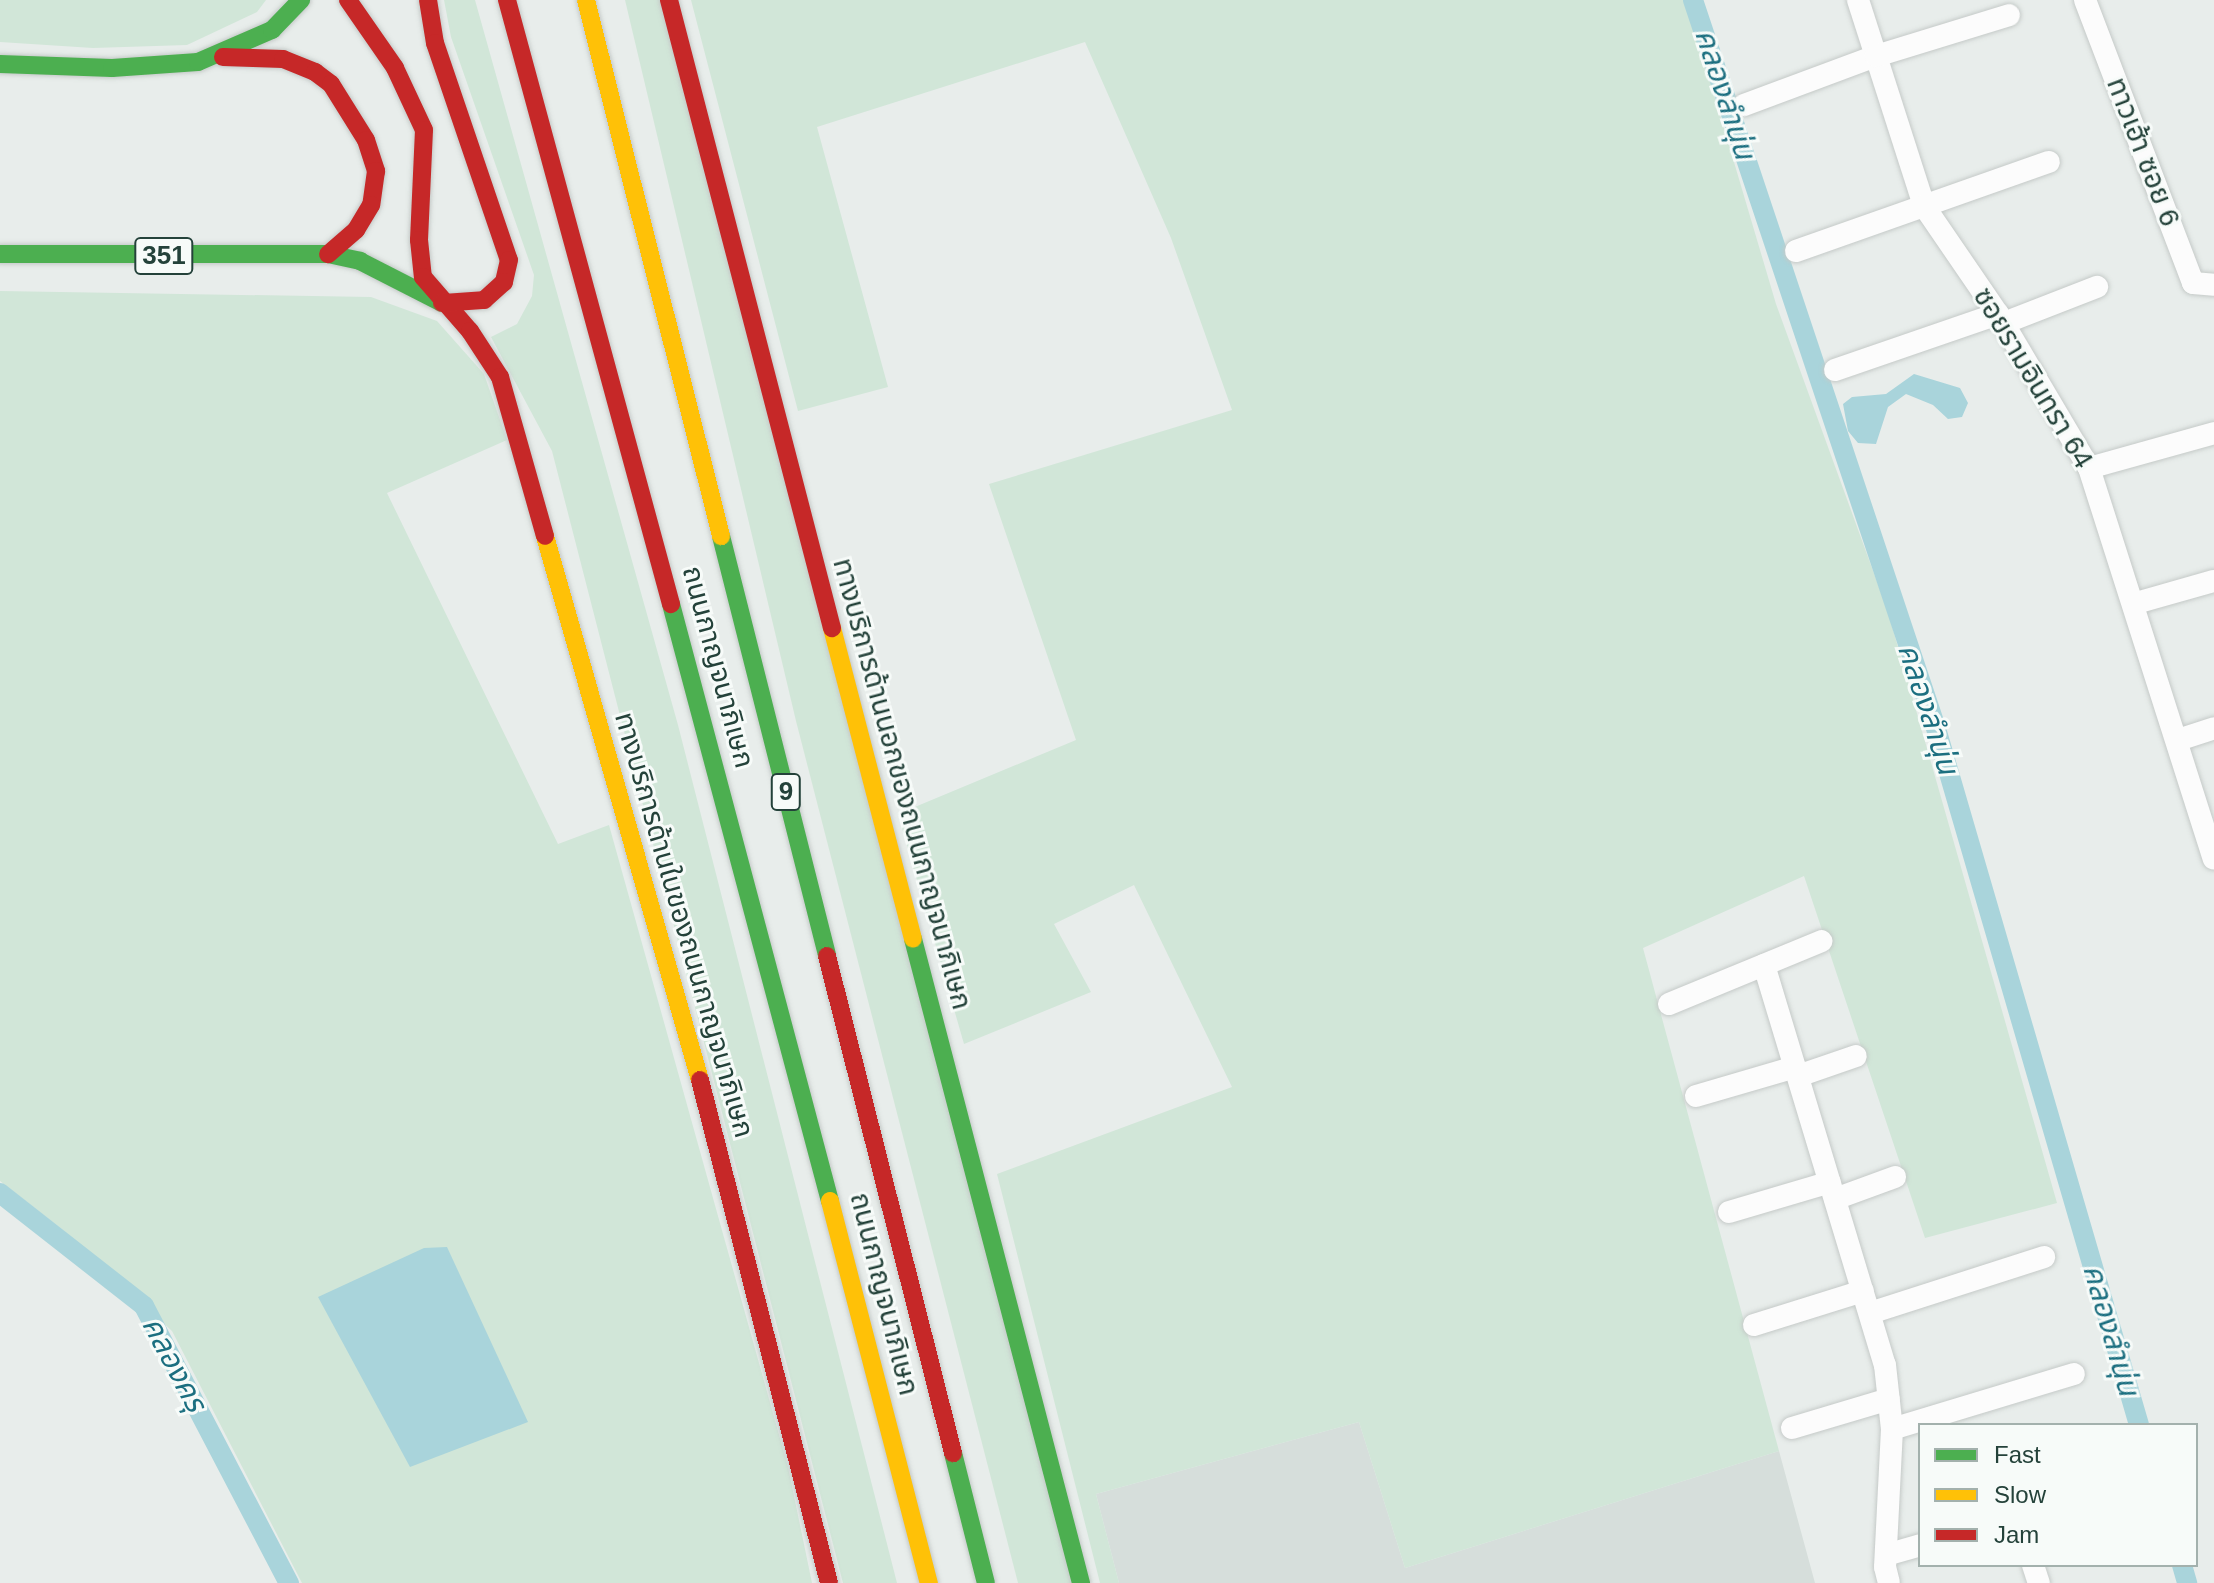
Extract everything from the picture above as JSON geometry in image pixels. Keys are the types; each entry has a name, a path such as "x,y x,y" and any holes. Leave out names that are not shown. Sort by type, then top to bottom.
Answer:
{"main road":[{"path":"219,57 272,30 301,0"},
{"name":"ทางบริการด้านในของถนนกาญจนาภิเษก","path":"348,0 395,68 424,130 420,258 423,277 442,303 470,331 500,377 707,1103 829,1583"},
{"path":"428,0 439,57 509,260 504,282 484,300 442,303"},
{"name":"ถนนกาญจนาภิเษก","path":"507,0 787,1032 929,1583"},
{"name":"ถนนกาญจนาภิเษก","path":"586,0 986,1583"},
{"name":"ทางบริการด้านนอกของถนนกาญจนาภิเษก","path":"669,0 1081,1583"},
{"path":"0,64 162,66 219,57 297,62 331,84 351,112 370,150 375,188 356,230 328,254"},
{"name":"351","path":"0,254 328,254 360,261 442,303"}],"street":[{"name":"ซอยรามอินทรา 64","path":"1858,0 1924,206 2001,318 2089,468 2136,603 2214,859"},
{"name":"ทาวเฮ้า ซอย 6","path":"2085,0 2193,283 2214,285"},
{"path":"1744,105 1876,56 2009,15"},
{"path":"1796,251 2049,162"},
{"path":"1835,370 2097,287"},
{"path":"2089,468 2214,433"},
{"path":"2136,603 2214,581"},
{"path":"2178,740 2214,728"},
{"path":"1669,1004 1822,941"},
{"path":"1764,965 1885,1365 1892,1429 1886,1555 1889,1583"},
{"path":"1696,1096 1856,1056"},
{"path":"1729,1212 1895,1177"},
{"path":"1870,1313 2044,1257"},
{"path":"1754,1325 1863,1291"},
{"path":"1892,1429 2074,1374"},
{"path":"1792,1428 1889,1399"},
{"path":"1886,1555 1918,1546"}],"shaded area":[{"path":"1359,1422 1405,1568 1779,1451 1815,1583 1119,1583 1096,1494"}],"green space":[{"path":"0,0 266,0 257,12 187,45 93,48 0,42"},
{"path":"444,0 475,0 678,725 897,1583 843,1583 552,451 491,337 517,324 532,296 534,275 451,37"},
{"path":"625,0 663,0 1072,1583 1018,1583 796,721"},
{"path":"691,0 1686,0 1776,304 1888,612 2057,1203 1925,1238 1804,876 1643,948 1779,1451 1405,1568 1359,1422 1096,1494 1119,1583 1100,1583 997,1174 1232,1087 1134,885 1054,924 1091,992 964,1044 898,814 1076,740 989,484 1232,410 1171,238 1085,42 817,127 888,387 798,411"},
{"path":"0,291 371,297 437,321 484,374 507,440 387,493 558,844 609,825 788,1467 812,1583 302,1583 172,1331 63,1230 0,1181"}],"water":[{"path":"1914,374 1960,388 1968,403 1962,417 1948,419 1933,405 1906,394 1888,407 1876,444 1858,443 1848,431 1843,404 1852,397 1886,394"},
{"path":"447,1247 528,1422 410,1467 318,1297 424,1248"}],"waterway":[{"name":"คลองลำนุ่น","path":"1693,0 1935,725 2138,1423"},
{"name":"คลองครุ","path":"0,1193 144,1306 289,1583"},
{"name":"คลองลำนุ่น","path":"2183,1567 2187,1583"}],"traffic: fast":[{"path":"0,64 112,68 198,62 272,30 301,0"},
{"path":"0,254 328,254 360,261 442,303"},
{"path":"721,536 827,956"},
{"path":"671,604 830,1201"},
{"path":"913,939 1081,1583"},
{"path":"953,1453 986,1583"}],"traffic: slow":[{"path":"586,0 721,536"},
{"path":"545,536 700,1080"},
{"path":"832,628 913,939"},
{"path":"830,1201 929,1583"}],"traffic: jam":[{"path":"348,0 395,68 424,130 419,240 423,277 470,331 500,377 545,536"},
{"path":"428,0 435,43 509,260 504,282 484,300 442,303"},
{"path":"507,0 671,604"},
{"path":"669,0 832,628"},
{"path":"223,57 283,59 315,72 331,84 366,140 376,171 371,205 356,230 328,254"},
{"path":"827,956 953,1453"},
{"path":"700,1080 829,1583"}]}
